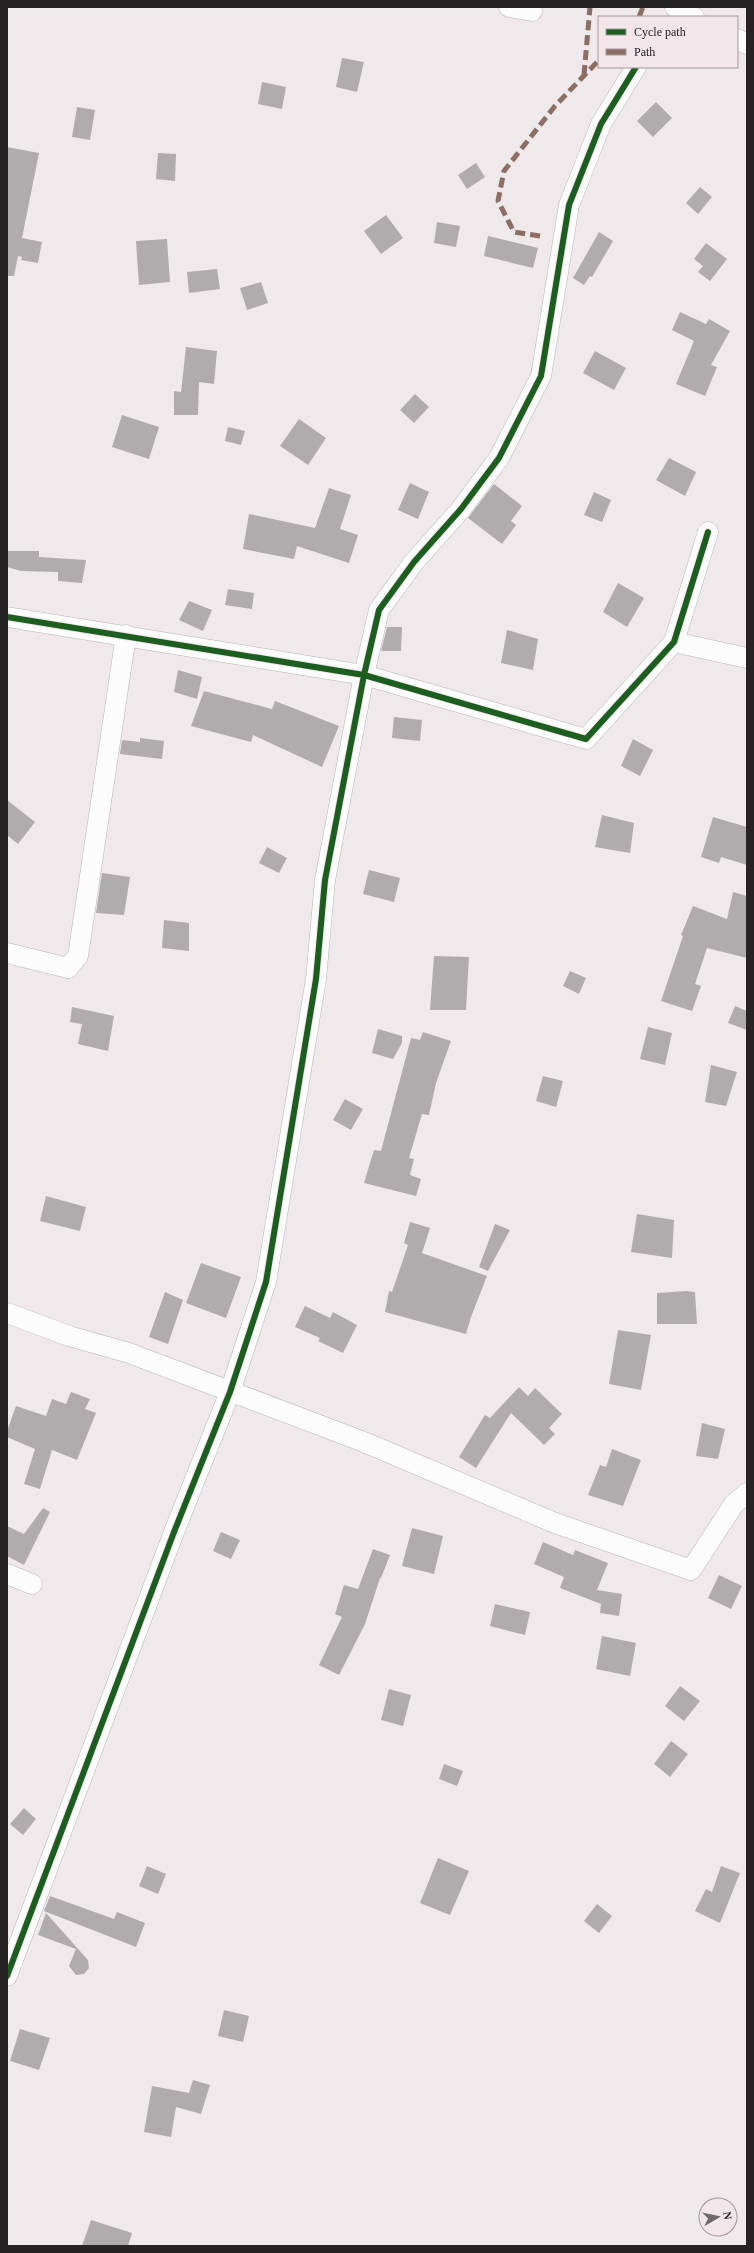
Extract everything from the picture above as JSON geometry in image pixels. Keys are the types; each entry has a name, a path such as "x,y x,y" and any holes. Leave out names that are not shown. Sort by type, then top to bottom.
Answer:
{"street":[{"path":"509,7 532,11"},
{"path":"666,16 671,7"},
{"path":"675,7 692,16"},
{"path":"738,40 747,44"},
{"path":"7,1976 174,1532 230,1392 266,1282 316,979 325,880 364,675 379,610 414,562 461,509 498,458 541,376 569,205 601,124 635,68"},
{"path":"7,616 364,675 586,739 674,642 708,532"},
{"path":"7,953 68,968 78,956 126,635"},
{"path":"674,642 747,658"},
{"path":"7,1313 69,1336 129,1352 230,1392 364,1442 555,1523 691,1570 734,1504 747,1493"},
{"path":"7,1574 32,1584"}],"building":[{"path":"342,58 364,62 357,92 336,87"},
{"path":"262,82 286,87 282,109 258,104"},
{"path":"656,102 672,118 653,137 637,121"},
{"path":"77,107 95,110 90,140 72,137"},
{"path":"7,147 39,153 22,238 42,242 38,263 21,260 22,257 18,256 14,276 7,276"},
{"path":"158,153 176,154 175,181 156,179"},
{"path":"476,163 485,177 467,189 458,175"},
{"path":"700,187 712,197 698,214 686,203"},
{"path":"386,215 403,238 381,254 364,231"},
{"path":"437,222 460,226 456,247 434,243"},
{"path":"599,232 613,241 592,277 590,276 584,285 573,278"},
{"path":"488,236 538,248 533,268 484,256"},
{"path":"167,239 170,282 139,285 136,241"},
{"path":"706,243 727,259 710,281 698,272 703,266 694,259"},
{"path":"217,269 220,289 189,293 187,272"},
{"path":"261,282 268,303 247,310 240,288"},
{"path":"680,312 706,324 709,319 730,331 711,365 717,367 705,396 676,384 694,341 672,330"},
{"path":"186,347 217,351 214,384 199,382 198,415 174,415 174,391 181,392"},
{"path":"595,351 626,368 614,390 583,373"},
{"path":"415,394 429,407 414,423 400,410"},
{"path":"122,415 159,427 149,459 112,447"},
{"path":"299,419 326,438 308,465 280,446"},
{"path":"228,427 245,431 241,445 225,441"},
{"path":"669,458 696,472 685,496 656,480"},
{"path":"410,483 429,492 418,519 398,510"},
{"path":"494,484 522,506 511,521 516,525 502,544 468,518"},
{"path":"329,488 351,495 340,529 358,535 349,563 297,546 294,559 243,549 249,514 315,528"},
{"path":"594,492 611,500 602,522 584,515"},
{"path":"7,551 39,551 39,557 86,560 82,583 58,581 58,572 21,571 7,567"},
{"path":"618,583 644,598 627,627 603,612"},
{"path":"228,589 254,593 252,609 225,605"},
{"path":"189,601 212,610 203,631 179,620"},
{"path":"387,627 402,627 401,651 381,651"},
{"path":"507,630 538,639 533,670 501,663"},
{"path":"178,670 202,677 197,699 174,692"},
{"path":"204,691 272,709 275,701 339,726 322,767 253,735 251,742 191,726"},
{"path":"394,717 422,720 420,741 392,738"},
{"path":"140,738 164,741 162,759 120,754 122,740 140,742"},
{"path":"633,739 653,750 640,776 621,766"},
{"path":"7,800 35,822 18,844 7,835"},
{"path":"602,815 634,823 630,853 595,847"},
{"path":"713,817 747,827 747,865 721,857 719,863 701,857"},
{"path":"267,847 287,858 279,873 259,863"},
{"path":"369,870 400,878 394,902 363,894"},
{"path":"102,873 130,877 124,915 96,913"},
{"path":"733,892 747,896 747,958 707,948 695,984 701,986 692,1011 661,1001 683,936 681,935 693,906 727,919"},
{"path":"164,920 189,923 189,951 162,948"},
{"path":"434,956 469,957 466,1010 430,1010"},
{"path":"570,971 586,978 579,994 563,986"},
{"path":"735,1006 747,1011 747,1030 728,1023"},
{"path":"72,1007 114,1016 108,1051 78,1044 82,1024 70,1022"},
{"path":"648,1027 672,1033 665,1065 640,1059"},
{"path":"378,1029 402,1036 402,1043 393,1059 372,1053"},
{"path":"423,1032 451,1041 436,1083 429,1115 422,1114 409,1158 414,1159 410,1175 421,1179 416,1196 364,1183 374,1150 381,1151 411,1038 420,1040"},
{"path":"711,1065 737,1072 726,1106 705,1102"},
{"path":"543,1076 563,1081 556,1107 536,1101"},
{"path":"345,1099 363,1109 351,1130 333,1120"},
{"path":"46,1196 86,1207 80,1231 40,1221"},
{"path":"637,1214 674,1220 672,1258 631,1252"},
{"path":"410,1222 430,1228 422,1253 487,1276 466,1334 385,1312 389,1291 392,1292 408,1245 404,1243"},
{"path":"495,1224 510,1230 488,1271 479,1267"},
{"path":"201,1263 241,1277 226,1318 186,1303"},
{"path":"687,1291 695,1292 697,1324 657,1324 657,1293"},
{"path":"165,1292 183,1300 168,1344 149,1337"},
{"path":"305,1306 330,1318 333,1312 357,1325 343,1353 318,1341 320,1338 295,1327"},
{"path":"618,1330 651,1335 641,1390 609,1384"},
{"path":"519,1387 528,1396 535,1388 562,1414 549,1428 555,1434 544,1445 511,1413 476,1468 459,1457 485,1415 490,1418"},
{"path":"71,1392 90,1399 85,1409 96,1413 77,1460 52,1450 40,1489 24,1484 35,1449 7,1437 7,1431 16,1406 46,1416 52,1399 66,1404"},
{"path":"702,1423 725,1429 718,1459 696,1456"},
{"path":"612,1449 641,1460 623,1506 588,1495 600,1465 606,1467"},
{"path":"43,1508 50,1512 24,1565 7,1556 7,1526 24,1534"},
{"path":"412,1528 443,1536 434,1574 402,1566"},
{"path":"221,1532 240,1540 231,1559 213,1551"},
{"path":"543,1542 573,1555 575,1550 608,1563 597,1590 622,1594 619,1616 600,1613 601,1604 560,1588 564,1577 534,1564"},
{"path":"373,1549 390,1555 380,1578 365,1624 339,1675 319,1665 342,1617 335,1614 344,1585 358,1589"},
{"path":"719,1575 742,1586 731,1609 708,1598"},
{"path":"495,1604 530,1612 525,1635 490,1626"},
{"path":"602,1636 636,1643 630,1676 596,1669"},
{"path":"680,1686 700,1701 684,1721 665,1706"},
{"path":"389,1689 411,1695 403,1726 381,1720"},
{"path":"671,1741 688,1754 670,1777 654,1764"},
{"path":"444,1764 463,1771 457,1786 439,1779"},
{"path":"24,1808 36,1819 23,1835 10,1824"},
{"path":"438,1858 469,1871 450,1915 420,1903"},
{"path":"147,1866 166,1874 158,1894 139,1886"},
{"path":"721,1866 740,1873 720,1923 695,1911 706,1889 712,1892"},
{"path":"50,1896 114,1919 117,1912 145,1923 136,1947 44,1911"},
{"path":"597,1904 612,1916 599,1933 584,1921"},
{"path":"46,1913 88,1960 89,1968 84,1974 76,1975 69,1966 76,1949 38,1935"},
{"path":"224,2010 249,2016 243,2042 218,2036"},
{"path":"20,2029 50,2038 39,2070 10,2061"},
{"path":"193,2080 210,2085 201,2114 176,2107 171,2137 144,2132 152,2086 189,2093"},
{"path":"91,2220 132,2233 128,2246 82,2246"}],"marked path":[{"path":"584,75 590,7"},
{"path":"639,16 643,7"},
{"path":"540,236 514,232 498,201 504,171 555,106 598,61"}],"cycle path":[{"path":"7,1976 174,1532 230,1392 266,1282 316,979 325,880 364,675 379,610 414,562 461,509 499,458 541,376 569,205 601,124 635,68"},
{"path":"7,617 364,675 586,739 674,642 708,532"}]}
